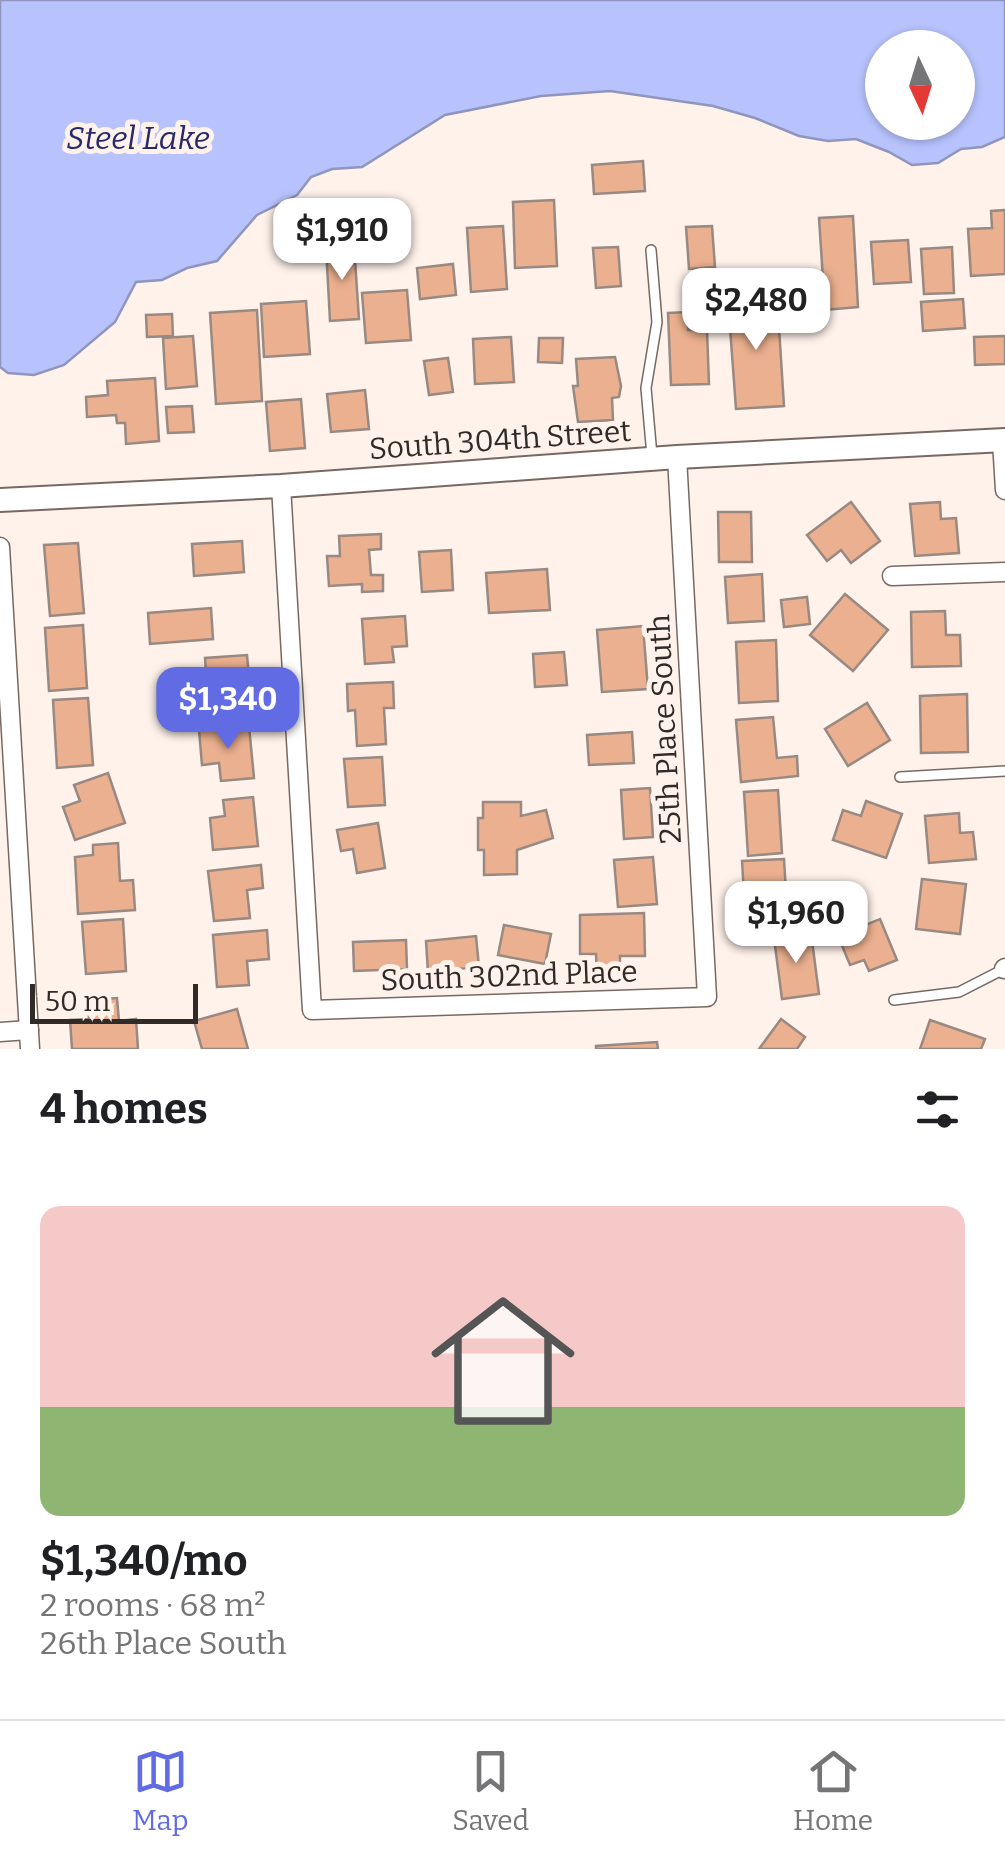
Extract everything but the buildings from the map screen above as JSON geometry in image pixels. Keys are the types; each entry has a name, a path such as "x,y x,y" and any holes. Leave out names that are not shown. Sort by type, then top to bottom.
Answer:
{"street":[{"name":"South 304th Street","path":"0,500 282,486 677,457 1004,441"},
{"path":"1004,441 1005,490"},
{"name":"25th Place South","path":"677,457 708,997"},
{"name":"South 302nd Place","path":"282,486 312,1010 708,997"},
{"path":"0,548 7,800 30,1049"},
{"path":"892,576 1005,572"},
{"path":"0,1032 28,1030"}],"lane":[{"path":"651,250 658,322 646,388 652,459"},
{"path":"900,777 1005,772"},
{"path":"894,1000 959,992 1005,968"}],"water":[{"name":"Steel Lake","path":"0,0 1005,0 1005,137 982,147 961,149 938,163 912,165 856,139 828,141 799,136 713,106 610,91 541,96 445,115 362,167 332,169 311,177 297,195 257,215 217,261 187,268 162,280 136,282 115,322 64,365 34,375 8,373 0,367"}]}
